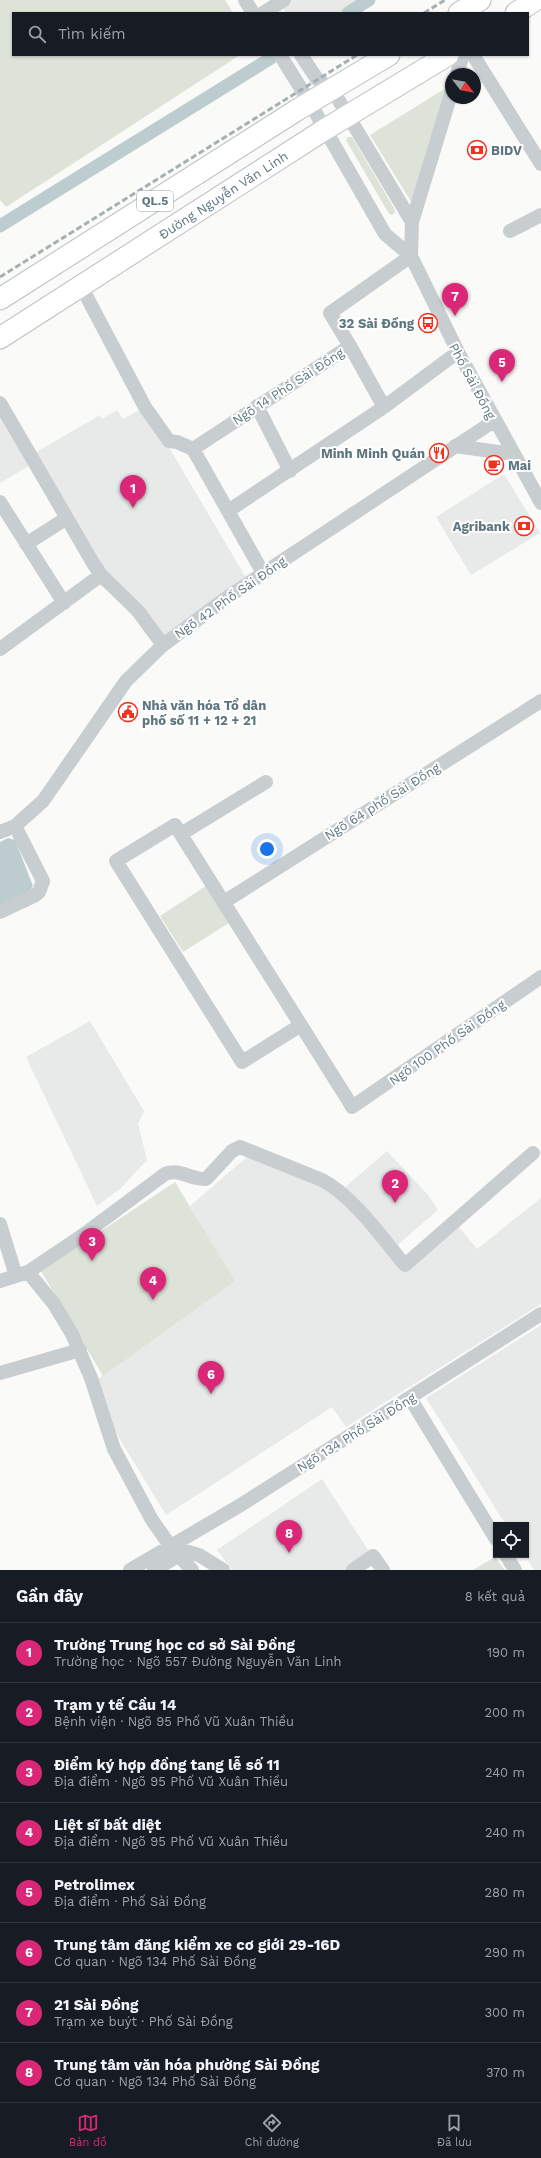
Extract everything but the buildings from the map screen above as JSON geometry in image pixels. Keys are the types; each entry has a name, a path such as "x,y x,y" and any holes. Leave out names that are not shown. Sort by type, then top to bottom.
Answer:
{"highway":[{"path":"461,12 480,0"},
{"path":"517,12 534,0"},
{"name":"QL.5","path":"0,299 332,89 387,56"},
{"name":"Đường Nguyễn Văn Linh","path":"0,338 324,130 446,56"}],"street":[{"path":"245,0 253,12"},
{"path":"268,9 284,0"},
{"name":"Phố Sài Đồng","path":"281,56 310,103 324,130 385,234 411,256 494,421 541,503"},
{"path":"303,56 317,79 332,89 412,222"},
{"path":"459,68 463,56"},
{"path":"474,56 541,164"},
{"name":"Phố Sài Đồng","path":"411,256 412,222 448,104"},
{"path":"510,231 541,215"},
{"name":"Ngõ 14 Phố Sài Đồng","path":"384,407 330,313 411,256"},
{"path":"81,286 145,407 169,441 177,442 193,449 263,573"},
{"name":"Ngõ 14 Phố Sài Đồng","path":"193,449 350,346"},
{"path":"228,511 384,407 458,352"},
{"path":"0,403 101,575 130,602 163,645"},
{"path":"257,406 290,471"},
{"name":"Ngõ 42 Phố Sài Đồng","path":"0,832 15,826 43,801 126,681 163,645 263,573 494,421"},
{"path":"455,446 513,454"},
{"path":"0,502 64,603"},
{"path":"26,544 67,518"},
{"path":"0,649 101,575"},
{"name":"Ngõ 64 phố Sài Đồng","path":"224,902 541,701"},
{"path":"181,834 266,782"},
{"path":"176,825 181,834 301,1026 242,1062 116,861 176,825"},
{"path":"0,912 34,896 39,892 43,881 15,826"},
{"name":"Ngõ 100 Phố Sài Đồng","path":"301,1026 352,1107 541,977"},
{"path":"0,1281 22,1274 82,1235 165,1174 177,1171 194,1178 206,1179 232,1151 240,1147 334,1186 348,1199 406,1265 534,1152"},
{"path":"0,1224 22,1274 61,1314 80,1350 114,1449 152,1520 174,1551 192,1570"},
{"name":"Ngõ 134 Phố Sài Đồng","path":"174,1551 239,1506 541,1314"},
{"path":"0,1373 80,1350"},
{"path":"410,1398 493,1534"},
{"path":"154,1570 174,1551"},
{"path":"130,1570 174,1551 200,1555 223,1570"},
{"path":"353,1570 373,1556 382,1570"},
{"path":"508,1558 515,1570"}],"shaded area":[{"path":"0,0 225,0 232,12 12,12 12,56 238,56 6,207 0,200"},
{"path":"278,0 360,0 341,12 285,12"},
{"path":"445,89 446,104 412,203 370,135"},
{"path":"348,137 352,137 394,208 395,213 392,215 389,214 346,140"},
{"path":"145,407 248,581 162,638 99,563 33,454 100,415 102,419 117,410 123,419"},
{"path":"0,416 29,466 0,483"},
{"path":"504,474 540,533 471,575 436,517"},
{"path":"8,838 15,840 33,886 30,891 0,905 0,842"},
{"path":"206,886 229,923 183,952 160,916"},
{"path":"90,1021 144,1111 138,1124 147,1160 120,1189 97,1206 26,1057"},
{"path":"387,1151 429,1196 438,1210 394,1248 343,1189"},
{"path":"248,1156 332,1191 405,1272 459,1227 477,1249 541,1198 541,1304 346,1427 332,1407 166,1515 116,1433 95,1381 234,1281 190,1206"},
{"path":"175,1182 235,1281 103,1376 41,1271"},
{"path":"541,1325 541,1570 534,1570 527,1558 529,1558 529,1522 504,1522 426,1398"},
{"path":"322,1479 372,1556 351,1570 232,1570 217,1550"},
{"path":"496,1558 505,1570 473,1570"}],"waterway":[{"path":"350,12 369,0"},
{"path":"0,226 271,58"}],"railway":[{"path":"426,12 445,0"},
{"path":"0,277 355,56"}],"place":[{"name":"BIDV","path":"477,150"},
{"name":"21 Sài Đồng","path":"455,316"},
{"name":"32 Sài Đồng","path":"428,323"},
{"name":"Petrolimex","path":"502,382"},
{"name":"Minh Minh Quán","path":"439,453"},
{"name":"Mai","path":"494,465"},
{"name":"Trường Trung học cơ sở Sài Đồng","path":"133,508"},
{"name":"Agribank","path":"524,526"},
{"name":"Nhà văn hóa Tổ dân phố số 11 + 12 + 21","path":"128,712"},
{"name":"Trạm y tế Cầu 14","path":"395,1203"},
{"name":"Điểm ký hợp đồng tang lễ số 11","path":"92,1261"},
{"name":"Liệt sĩ bất diệt","path":"153,1300"},
{"name":"Trung tâm đăng kiểm xe cơ giới 29-16D","path":"211,1394"},
{"name":"Trung tâm văn hóa phường Sài Đồng","path":"289,1553"}]}
